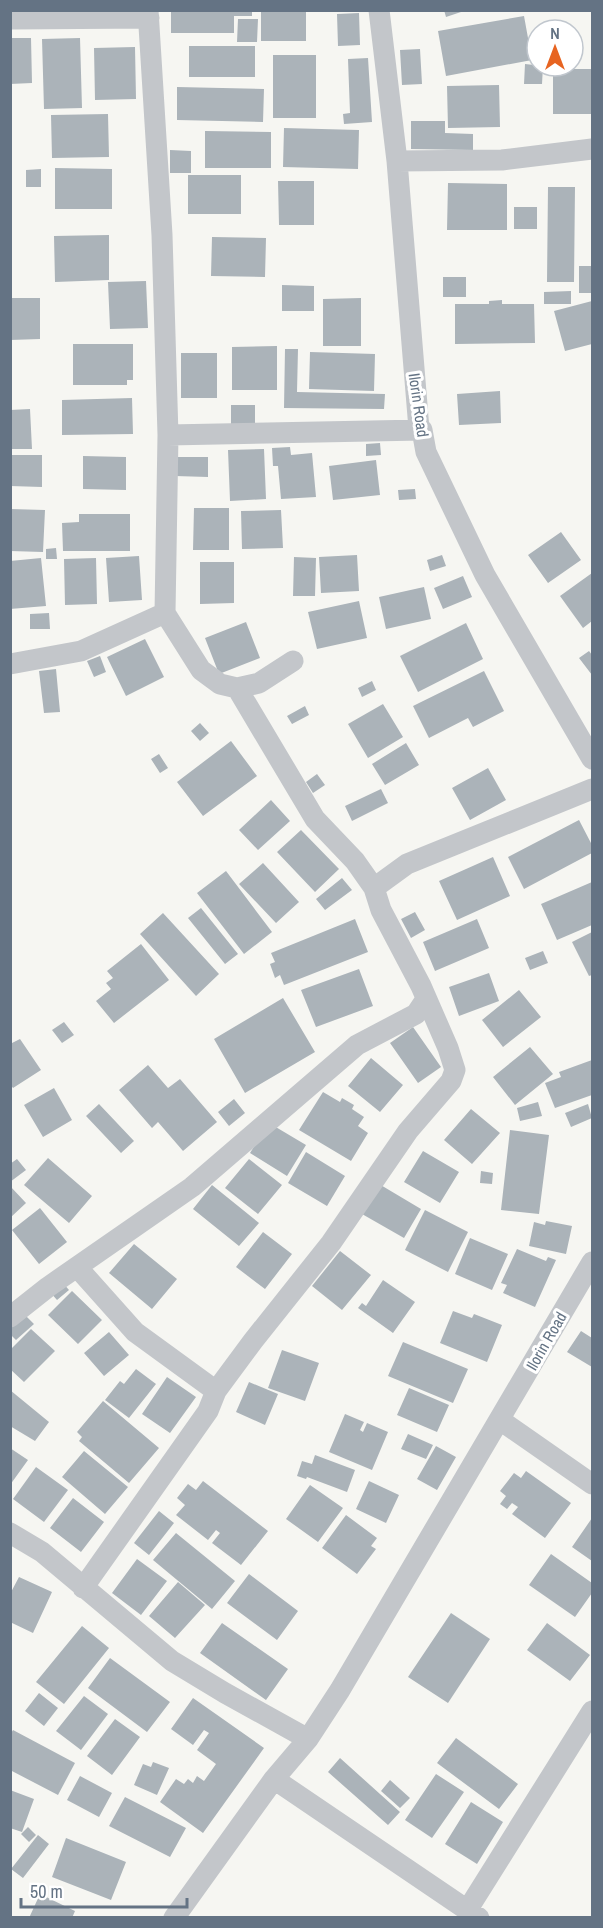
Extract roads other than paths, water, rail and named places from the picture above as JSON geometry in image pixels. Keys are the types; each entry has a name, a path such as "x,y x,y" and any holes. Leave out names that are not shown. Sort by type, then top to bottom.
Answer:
{"street":[{"name":"Ilorin Road","path":"379,10 397,161 419,429 422,430 426,452 485,575 592,759"},
{"path":"10,19 149,14 162,235 168,435 165,613 201,670 220,684 237,688 259,683 293,661"},
{"path":"397,161 502,160 592,149"},
{"path":"168,435 422,430"},
{"path":"10,664 81,651 165,613"},
{"path":"84,1588 208,1411 216,1392 253,1341 332,1243 408,1131 451,1081 454,1070 448,1048 381,910 374,888 355,861 315,819 237,688"},
{"path":"374,888 406,864 592,789"},
{"path":"10,1317 76,1267 192,1187 357,1045 416,1014 426,999"},
{"name":"Ilorin Road","path":"174,1917 274,1779 308,1739 340,1690 592,1262"},
{"path":"76,1267 135,1332 216,1392"},
{"path":"500,1420 592,1484"},
{"path":"10,1533 42,1552 172,1661 308,1739"},
{"path":"274,1779 474,1913 592,1711"}]}
